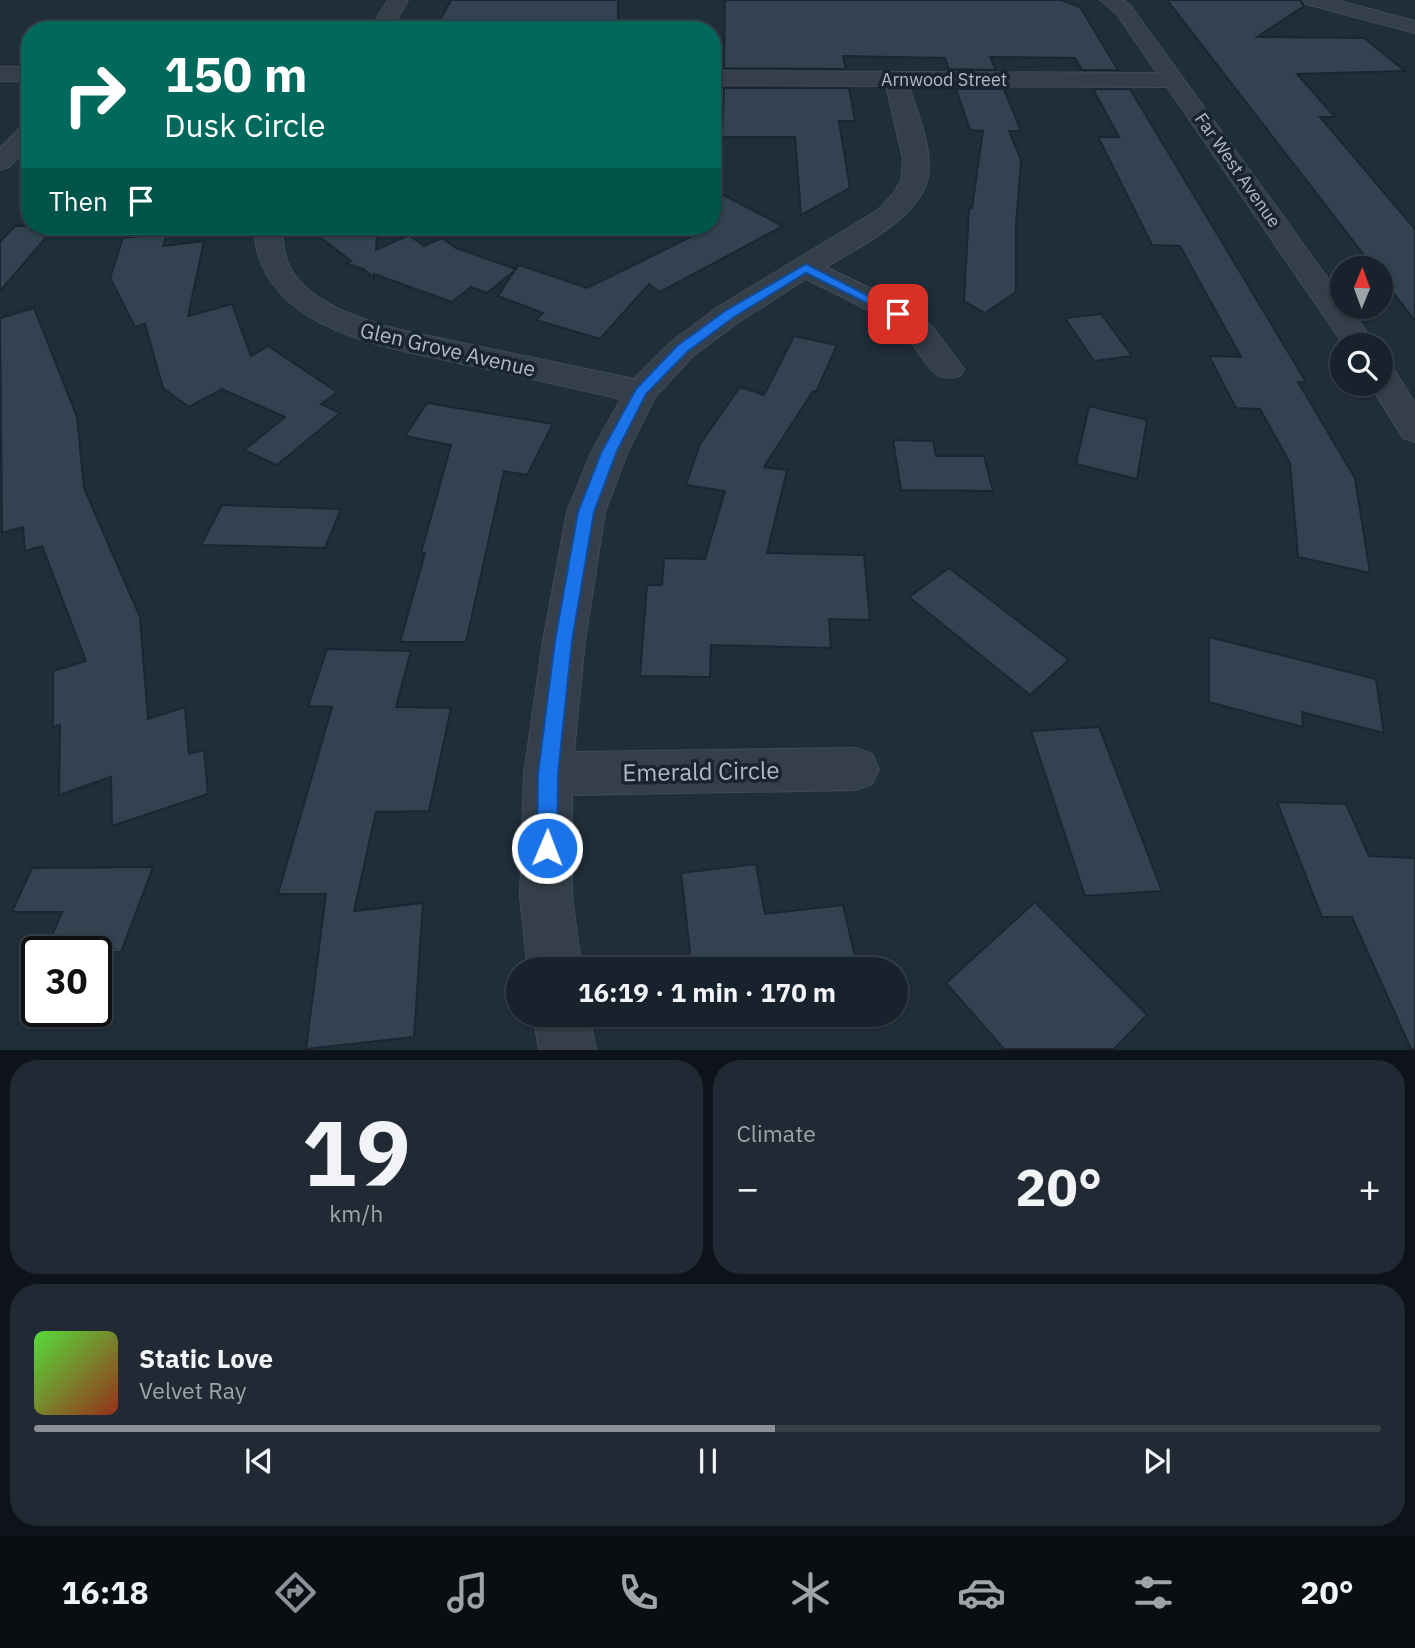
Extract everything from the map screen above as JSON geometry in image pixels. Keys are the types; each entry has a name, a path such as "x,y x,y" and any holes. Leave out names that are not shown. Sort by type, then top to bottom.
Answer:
{"street":[{"path":"385,21 398,0"},
{"name":"Far West Avenue","path":"1110,0 1123,9 1175,80 1352,333"},
{"path":"1313,0 1415,27"},
{"path":"1295,10 1335,7"},
{"path":"1388,20 1368,21 1365,24 1370,29 1415,45"},
{"path":"0,74 21,74"},
{"name":"Arnwood Street","path":"721,78 1175,80"},
{"path":"553,957 546,897 548,774 564,641 586,512 610,451 641,392 682,349 729,314 888,216 907,195 916,179 916,162 896,79"},
{"path":"0,162 21,141"},
{"name":"Glen Grove Avenue","path":"267,235 272,260 286,282 308,304 353,327 390,338 641,392"},
{"path":"806,268 898,314 923,336 948,369"},
{"path":"1393,395 1415,430"},
{"name":"Emerald Circle","path":"548,774 855,769"},
{"path":"563,1027 568,1049"}],"building":[{"path":"451,0 618,0 618,21 440,21"},
{"path":"725,0 1060,0 1080,7 1118,70 1082,70 1075,58 990,57 996,70 949,69 945,58 843,56 846,69 724,68"},
{"path":"1167,0 1300,0 1304,6 1257,37 1364,38 1405,71 1297,74 1335,117 1320,117 1415,229 1415,321 1393,293 1393,256 1365,256"},
{"path":"724,88 849,88 855,121 839,121 850,188 801,215 795,137 722,137"},
{"path":"956,89 1004,89 1021,131 1009,131 1021,160 1016,226 1016,292 985,313 964,301 969,208 972,208 983,131 970,130"},
{"path":"1093,89 1130,89 1306,382 1298,382 1355,478 1370,573 1298,557 1290,463 1260,409 1236,408 1209,356 1241,357 1180,246 1152,245 1098,137 1119,137"},
{"path":"721,194 783,226 660,292 649,284 600,339 536,320 543,313 498,296 515,270 487,293 471,287 452,302 374,274 374,278 363,269 346,263 351,261 318,235 377,235 376,250 409,235 424,246 442,238 456,248 516,269 519,265 587,288 695,235 721,235"},
{"path":"15,226 21,226 21,235 48,235 0,291 0,242"},
{"path":"166,235 163,246 204,241 188,316 232,304 251,356 268,346 337,392 321,404 340,413 277,465 244,450 285,417 222,389 189,407 163,388 145,324 135,327 110,278 123,238"},
{"path":"34,308 77,417 84,488 140,617 148,719 185,707 189,754 204,750 208,794 112,826 111,777 59,795 60,725 53,727 53,671 86,661 42,546 25,551 23,527 2,533 0,318"},
{"path":"1101,314 1132,356 1094,361 1065,318"},
{"path":"794,336 837,345 816,392 813,391 764,467 787,470 767,553 864,555 870,620 829,619 831,648 711,645 710,677 640,676 647,585 662,585 664,558 705,559 725,491 686,485 700,444 740,387 764,395"},
{"path":"427,403 553,424 527,475 504,471 466,642 400,642 451,445 405,436"},
{"path":"1089,406 1147,420 1137,479 1076,464"},
{"path":"893,440 933,441 936,456 984,456 993,491 901,490"},
{"path":"222,505 341,509 325,548 201,545"},
{"path":"949,568 1069,660 1030,695 909,597"},
{"path":"1209,637 1376,679 1384,733 1302,712 1303,727 1209,702"},
{"path":"327,649 411,651 396,707 451,708 429,811 376,812 354,911 423,903 414,1037 306,1049 326,894 278,894 332,707 308,706"},
{"path":"1099,727 1162,891 1085,896 1031,731"},
{"path":"1277,802 1346,804 1369,856 1415,858 1415,1049 1411,1049 1352,917 1322,917"},
{"path":"756,864 765,914 843,905 855,957 691,957 681,873"},
{"path":"153,867 121,952 112,952 112,936 52,936 62,912 12,912 32,868"},
{"path":"1035,902 1147,1015 1114,1049 1004,1049 946,983"}],"route":[{"path":"547,848 548,774 564,641 586,512 610,451 641,392 682,349 729,314 806,268 898,314"}]}
